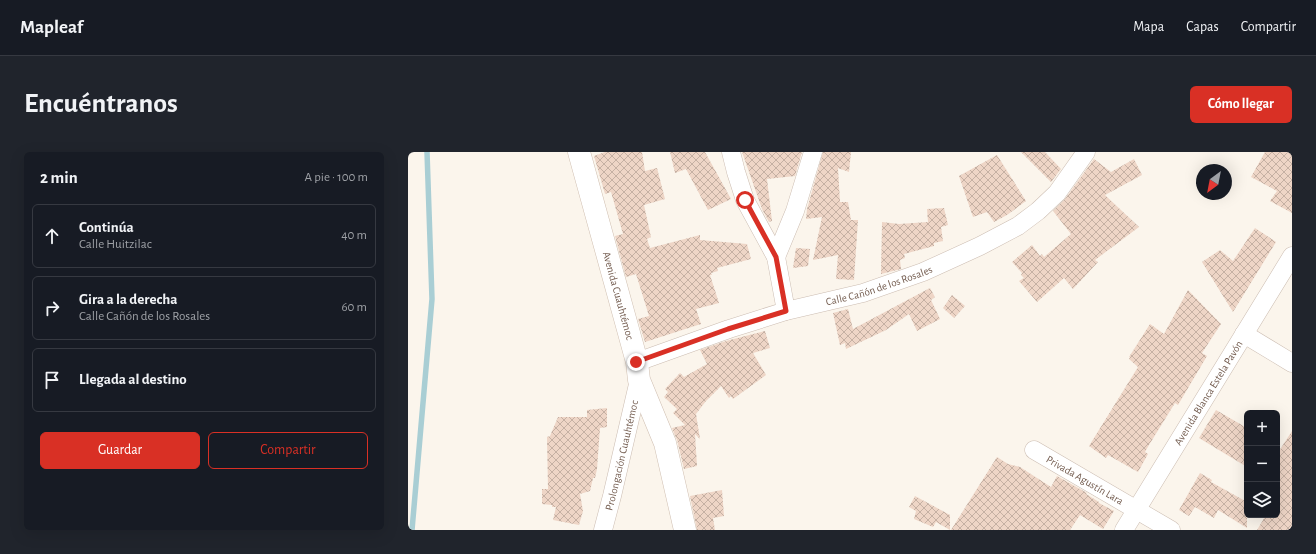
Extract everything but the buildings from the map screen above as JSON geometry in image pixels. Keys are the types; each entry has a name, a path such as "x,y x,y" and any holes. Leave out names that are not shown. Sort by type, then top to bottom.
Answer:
{"street":[{"name":"Avenida Cuauhtémoc","path":"579,152 638,371 665,443 685,530"},
{"path":"731,152 745,200 776,257 786,311"},
{"path":"776,257 795,211 812,152"},
{"name":"Calle Cañón de los Rosales","path":"638,371 728,329 786,311 863,293 923,272 1018,226 1057,194 1086,152"},
{"name":"Avenida Blanca Estela Pavón","path":"1124,530 1292,256"},
{"path":"1244,334 1292,363"},
{"name":"Prolongación Cuauhtémoc","path":"603,530 638,371"},
{"name":"Privada Agustín Lara","path":"1034,450 1171,530"}],"waterway":[{"path":"412,530 432,299 427,152"}],"route":[{"path":"636,362 728,329 786,311 776,257 745,200"}]}
